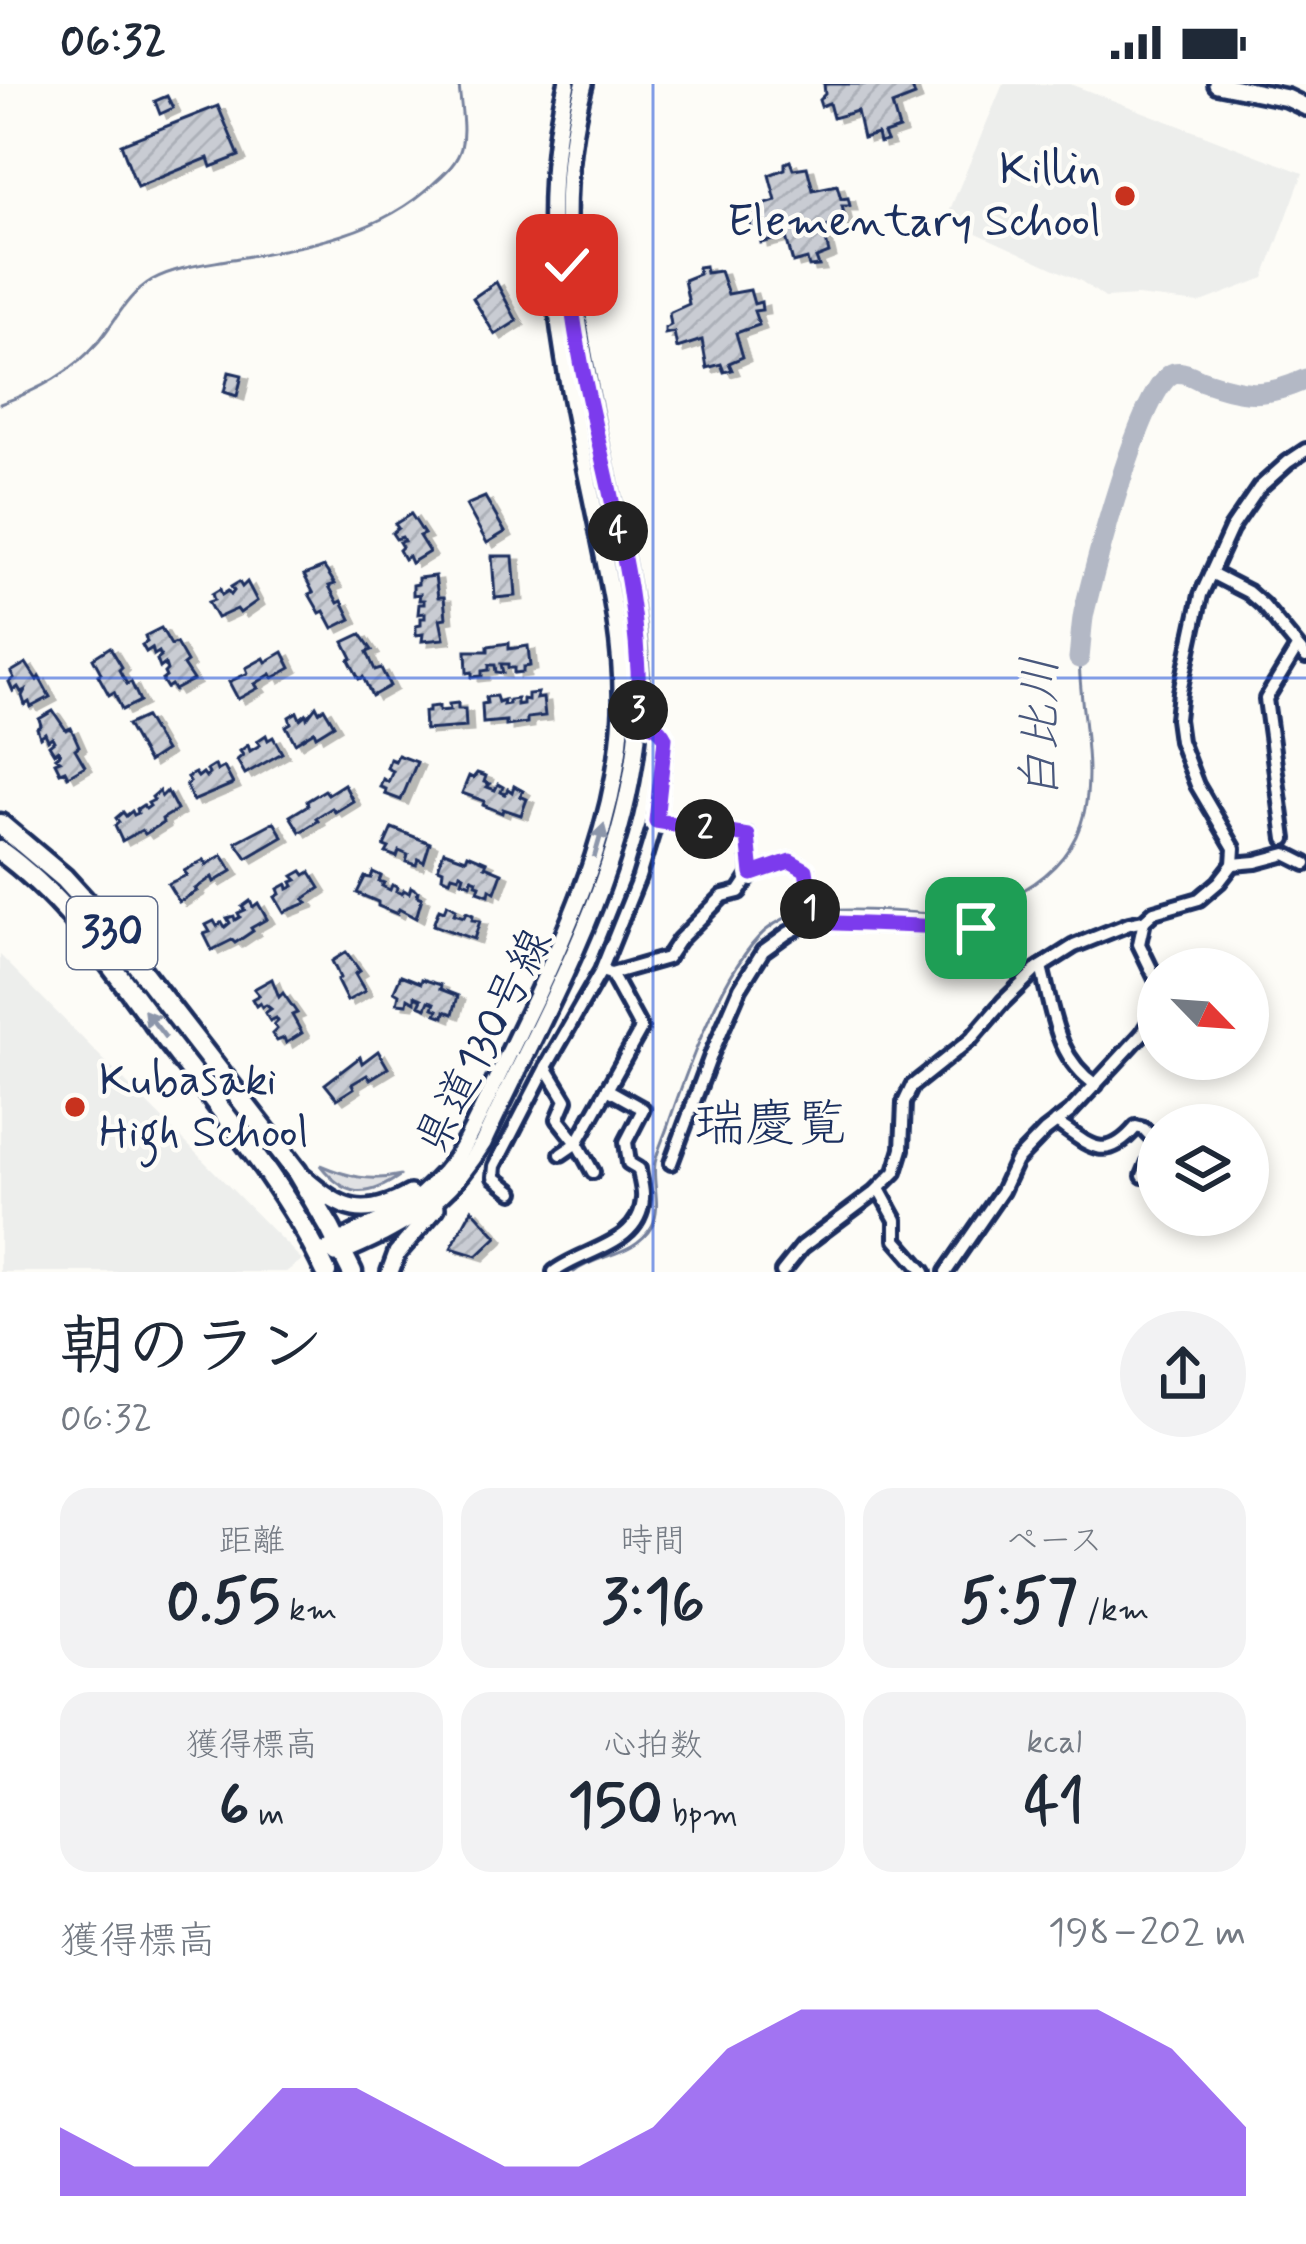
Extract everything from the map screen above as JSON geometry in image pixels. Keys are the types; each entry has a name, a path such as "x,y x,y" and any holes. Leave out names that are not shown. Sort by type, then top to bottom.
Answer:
{"highway":[{"name":"330","path":"0,824 84,898 297,1172 352,1272"},
{"name":"330","path":"0,850 48,892 85,934 271,1175 322,1264"}],"main road":[{"name":"県道130号線","path":"340,1246 408,1221 439,1200 483,1143 592,908 627,805 630,722 551,266 554,153 567,84"},
{"name":"県道130号線","path":"322,1264 340,1246 429,1189 466,1141 579,901 596,855 630,722 638,678 632,607 568,280 566,194 584,84"},
{"path":"1216,84 1287,98 1306,107"},
{"path":"297,1172 335,1202 364,1210 403,1198 447,1169"},
{"path":"390,1272 397,1253 439,1200"}],"street":[{"path":"782,1272 802,1247 895,1172 904,1103 912,1086 971,1040 1041,967 1074,946 1144,921 1154,912 1199,899 1233,864 1234,848 1197,784 1180,741 1177,719 1192,628 1211,572 1242,510 1259,488 1306,450"},
{"path":"1211,572 1263,605 1302,652 1266,699 1285,839"},
{"path":"513,1192 494,1177 495,1166 546,1067 606,972 656,821 665,738 652,724 630,722"},
{"path":"656,821 748,836 752,874"},
{"path":"1233,864 1286,854 1306,864"},
{"path":"606,972 667,958 723,896 739,892 752,874 790,861 806,870 809,921"},
{"path":"671,1162 712,1052 740,988 763,951 809,921 976,928"},
{"path":"1141,948 1144,921"},
{"path":"1041,967 1070,1062 1096,1085"},
{"path":"561,1154 577,1143 641,1029 606,972"},
{"path":"946,1272 1002,1191 1016,1161 1137,1040"},
{"path":"546,1067 566,1100 558,1119 593,1172"},
{"path":"554,1272 625,1235 638,1220 644,1198 639,1169 629,1163 626,1142 643,1109 608,1088"},
{"path":"1057,1122 1093,1148 1124,1142 1137,1127"},
{"path":"879,1189 896,1220 896,1240 924,1272"}],"shaded area":[{"name":"Killin Elementary School","path":"1003,84 1070,84 1303,173 1264,278 1199,303 1137,296 1105,298 1081,281 946,219"},
{"name":"Kubasaki High School","path":"0,955 302,1260 286,1272 0,1272"},
{"path":"320,1165 360,1177 401,1175 378,1188 358,1191 339,1184"}],"building":[{"path":"824,84 911,84 915,96 892,105 899,129 884,134 887,141 879,143 877,134 863,138 857,111 833,118 829,103 821,106"},
{"path":"167,96 173,108 160,114 155,101"},
{"path":"218,106 239,156 211,167 208,158 137,187 121,144"},
{"path":"790,161 793,169 807,167 813,190 837,185 841,199 848,198 850,206 842,206 846,221 823,228 829,253 816,258 819,266 809,267 807,259 793,263 786,237 761,243 759,229 751,230 750,222 757,219 753,208 776,201 769,175 785,169"},
{"path":"705,266 706,273 720,271 728,294 750,290 754,304 761,302 762,310 754,311 759,325 736,333 743,357 729,363 732,370 724,372 721,364 707,368 702,340 677,348 674,332 665,334 671,325 669,313 689,304 684,280"},
{"path":"496,282 517,321 495,335 473,298"},
{"path":"229,372 242,375 237,396 224,392"},
{"path":"485,497 505,532 487,543 466,505"},
{"path":"411,514 429,552 411,563 399,550 402,537 396,539 392,533 398,528 395,524"},
{"path":"492,556 513,556 516,596 495,598"},
{"path":"324,567 335,584 329,586 351,619 333,628 309,594 313,592 304,575"},
{"path":"435,576 438,597 444,597 446,618 440,619 444,639 422,641 416,626 425,618 425,613 418,614 424,600 419,600 420,594 413,595 413,585 418,578"},
{"path":"239,582 242,587 247,582 257,601 240,613 237,609 217,618 208,602 214,600 212,594 220,589 222,595 228,591 231,595 231,587"},
{"path":"161,628 171,645 176,643 193,680 174,690 162,680 167,670 165,664 160,668 159,652 154,655 152,648 146,652 142,645 147,642 145,636"},
{"path":"361,634 372,650 367,652 375,670 381,668 390,686 372,696 349,660 344,642"},
{"path":"509,643 509,649 528,646 530,666 523,667 523,672 514,673 514,668 501,664 503,673 489,665 482,676 467,673 466,651 488,651 488,646"},
{"path":"110,647 140,701 122,710 114,692 109,695 93,658"},
{"path":"283,652 291,668 273,678 271,674 238,699 229,682 264,658 266,662"},
{"path":"26,663 50,697 31,707 29,702 25,705 25,690 13,691 9,682 14,678 11,672"},
{"path":"538,693 536,699 543,698 545,716 506,726 506,721 483,723 486,697 496,696 498,702 504,700 503,705 517,699 517,705 528,700 528,694"},
{"path":"458,703 458,709 465,709 466,727 425,730 424,712 429,707 450,710 449,704"},
{"path":"316,706 319,712 324,708 334,725 295,743 286,726 291,723 289,717 297,712 300,719 306,714 307,718"},
{"path":"53,711 66,730 71,728 85,766 68,776 55,762 60,754 49,745 52,737 48,740 45,733 40,737 37,728 39,719"},
{"path":"145,717 165,751 148,762 127,725"},
{"path":"266,735 268,740 273,737 282,753 245,774 237,760 243,755 240,751 260,745 257,741"},
{"path":"398,755 417,762 401,800 380,787 393,771 387,768 390,759 395,761"},
{"path":"215,765 217,771 224,767 233,784 193,801 187,777 203,773 206,777"},
{"path":"469,776 486,776 487,787 495,790 498,784 505,794 514,786 523,791 520,796 527,799 521,815 503,809 502,813 462,793"},
{"path":"344,784 353,801 335,812 332,808 300,832 290,816 325,790 328,794"},
{"path":"159,791 161,797 167,791 177,810 145,834 142,830 122,841 116,818 123,812 134,815 143,805 146,809"},
{"path":"274,822 283,837 247,858 236,842"},
{"path":"392,828 430,843 424,862 406,862 408,855 399,851 397,857 386,853"},
{"path":"444,851 466,859 468,854 502,873 495,892 478,891 477,880 462,881 460,873 450,880 442,877 443,870 438,868"},
{"path":"222,855 232,871 214,882 212,877 179,902 168,884 204,860 206,865"},
{"path":"310,872 320,888 304,899 307,903 284,912 275,897 280,894 278,889 294,886 293,876"},
{"path":"373,872 390,890 392,885 402,894 411,887 418,891 422,898 416,918 378,906 357,893"},
{"path":"250,901 253,907 258,903 267,919 235,943 232,940 212,950 204,934 210,932 206,925 214,921 225,927 230,923 227,918 240,917 238,913"},
{"path":"447,904 456,909 454,914 464,917 466,912 480,921 474,939 433,925 439,909 444,911"},
{"path":"346,952 360,971 355,974 365,991 347,1001 332,961"},
{"path":"401,975 441,985 440,989 458,996 453,1014 436,1014 435,1003 429,1001 426,1008 415,996 415,1002 408,998 407,1004 397,1003 399,994 394,991"},
{"path":"272,979 279,997 283,993 297,1013 292,1015 302,1033 286,1043 272,1034 278,1021 270,1021 265,1013 271,1009 260,1003 256,1006 252,999 259,995 254,989"},
{"path":"378,1051 388,1068 352,1084 354,1088 337,1099 325,1084 360,1057 362,1063"},
{"path":"472,1209 497,1237 477,1256 451,1248"}],"waterway":[{"path":"0,404 66,371 152,280 191,266 339,236 413,201 459,153 463,132 459,84"},
{"name":"白比川","path":"1079,658 1084,612 1108,522 1134,442 1161,384 1181,373 1253,393 1306,379"},
{"name":"白比川","path":"815,911 979,916 1052,869 1072,844 1088,787 1079,658"},
{"name":"白比川","path":"574,1272 626,1249 652,1226 656,1157 722,993 765,931 806,911"}],"place":[{"name":"Killin Elementary School","path":"1125,196"},
{"name":"Kubasaki High School","path":"75,1107"}],"district":[{"name":"瑞慶覧","path":"771,1126"}],"route":[{"path":"567,265 590,407 626,566 637,647 638,723 652,724 665,738 656,821 748,836 752,874 790,861 806,870 809,922 976,928"}]}
